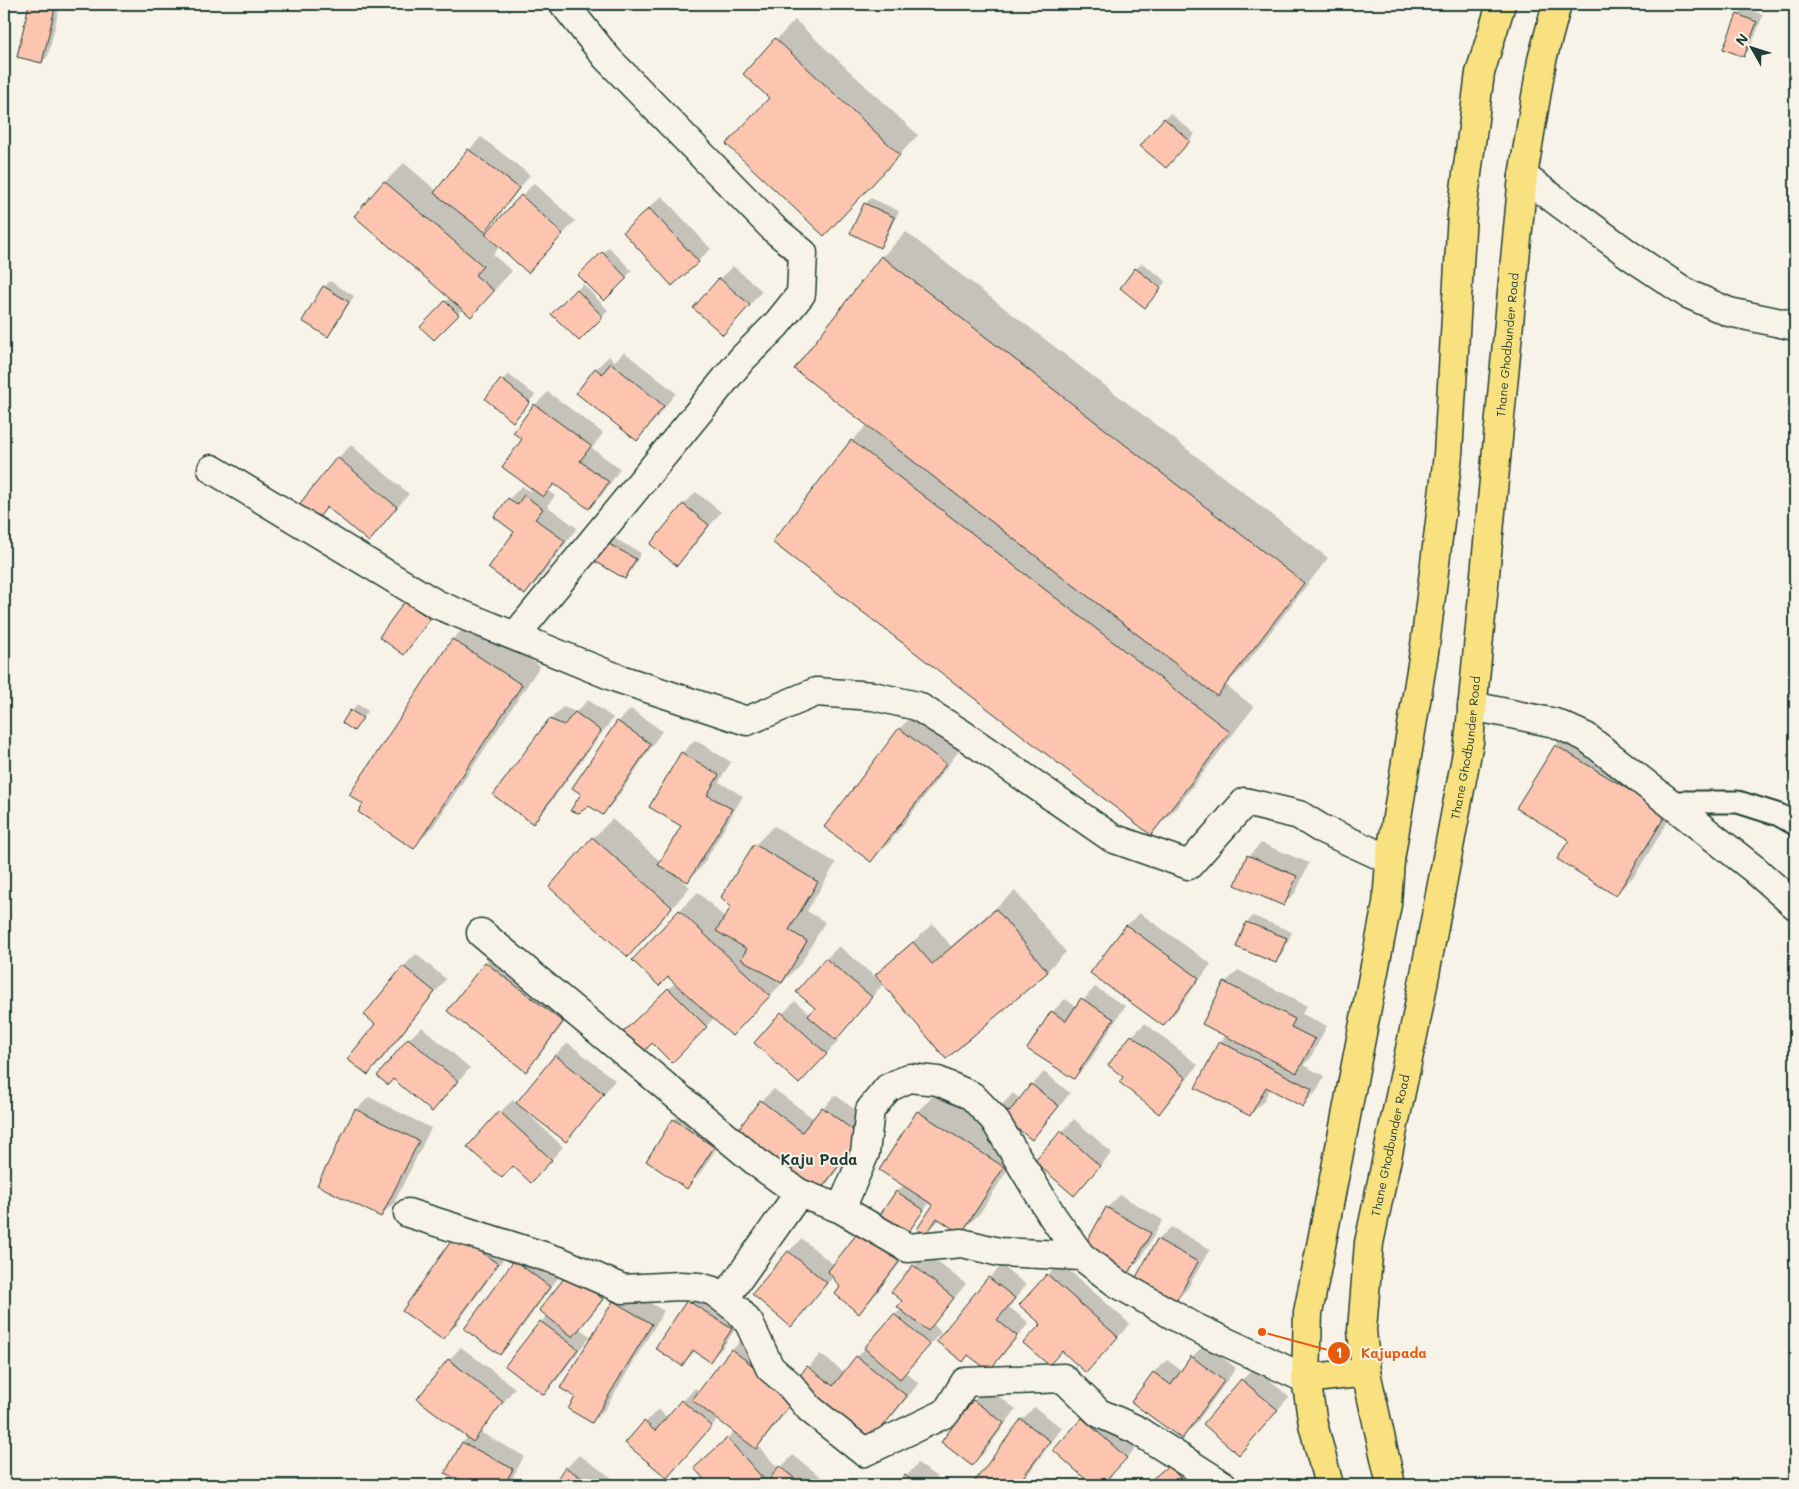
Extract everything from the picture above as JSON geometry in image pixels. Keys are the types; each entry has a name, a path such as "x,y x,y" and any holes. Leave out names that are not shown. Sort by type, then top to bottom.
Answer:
{"main road":[{"path":"1329,1485 1313,1424 1306,1379 1308,1314 1387,904 1390,860 1425,646 1448,455 1462,214 1480,73 1501,4"},
{"name":"Thane Ghodbunder Road","path":"1391,1485 1366,1372 1362,1330 1369,1243 1417,1016 1469,742 1523,176 1542,60 1557,4"},
{"path":"1306,1379 1366,1372"}],"street":[{"path":"514,636 742,359 776,325 801,294 803,253 774,229 607,58 564,4"},
{"path":"1523,176 1631,256 1688,294 1729,312 1795,326"},
{"path":"212,469 436,604 617,678 747,721 816,692 873,696 917,706 962,734 1112,838 1189,865 1245,802 1299,815 1320,828 1390,860"},
{"path":"1472,706 1554,723 1586,737 1671,802 1795,905"},
{"path":"481,933 760,1165 799,1193 841,1210 908,1248 962,1243 999,1252 1081,1256"},
{"path":"841,1210 865,1153 870,1110 888,1088 909,1078 938,1081 972,1096 994,1119 1053,1217 1081,1256 1115,1282 1194,1327 1306,1379"},
{"path":"725,1298 799,1193"},
{"path":"408,1213 558,1261 622,1289 699,1287 713,1291 725,1298 750,1323 770,1368 789,1384 810,1408 864,1452 946,1413 965,1382 1063,1378 1099,1413 1134,1429 1223,1485"}],"lane":[{"path":"1671,802 1738,802 1779,815 1795,824"}],"green space":[{"path":"372,1480 376,1485 4,1485 4,1481"}],"building":[{"path":"29,4 55,8 42,63 17,57"},
{"path":"1737,14 1757,22 1744,57 1723,49"},
{"path":"775,38 900,155 824,236 726,144 769,98 743,74"},
{"path":"1164,118 1190,141 1166,168 1140,146"},
{"path":"468,149 519,188 485,232 434,193"},
{"path":"384,181 483,266 475,275 494,291 471,317 354,216"},
{"path":"521,195 563,234 528,273 485,234"},
{"path":"864,203 894,217 880,248 850,233"},
{"path":"649,208 699,262 672,286 623,232"},
{"path":"602,252 627,278 604,301 578,275"},
{"path":"881,256 1304,583 1217,696 794,369"},
{"path":"1135,268 1161,288 1145,308 1120,288"},
{"path":"719,278 750,305 723,335 693,308"},
{"path":"323,286 349,302 328,337 302,321"},
{"path":"576,289 603,317 579,341 551,314"},
{"path":"445,301 459,315 434,340 420,327"},
{"path":"611,363 664,406 637,441 576,393 595,368 602,374"},
{"path":"501,379 530,402 513,422 485,399"},
{"path":"534,404 591,446 580,461 609,482 589,509 554,484 543,497 502,467 522,439 513,433"},
{"path":"851,440 1230,732 1151,835 772,542"},
{"path":"337,457 397,507 369,542 327,507 315,522 297,507"},
{"path":"524,495 543,509 535,519 565,541 525,595 488,568 514,532 494,517 508,498 517,505"},
{"path":"683,504 709,525 677,566 650,544"},
{"path":"598,538 636,559 625,579 588,557"},
{"path":"405,601 430,619 404,655 379,637"},
{"path":"452,639 522,685 414,849 358,812 363,804 349,795"},
{"path":"350,710 363,718 354,731 342,723"},
{"path":"575,712 601,731 533,824 493,795 549,719 564,725"},
{"path":"617,721 651,744 603,815 589,806 579,813 570,811 581,794 572,788"},
{"path":"899,728 946,764 871,862 824,827"},
{"path":"1555,745 1667,813 1616,896 1557,859 1569,840 1516,808"},
{"path":"681,752 719,775 707,795 732,809 688,882 658,865 681,826 649,807"},
{"path":"592,837 672,907 628,957 549,887"},
{"path":"754,844 818,882 789,930 807,941 782,983 741,959 747,949 716,931 731,907 721,897"},
{"path":"1247,855 1297,876 1284,906 1235,885"},
{"path":"996,909 1048,972 946,1059 875,975 913,942 932,964"},
{"path":"679,910 770,996 732,1036 668,977 659,986 632,960"},
{"path":"1246,922 1287,938 1276,963 1236,947"},
{"path":"1126,925 1199,978 1163,1026 1090,973"},
{"path":"825,958 872,997 836,1040 808,1016 815,1008 796,992"},
{"path":"485,962 563,1022 526,1072 447,1011"},
{"path":"403,966 435,992 368,1075 347,1059 375,1024 364,1015"},
{"path":"1224,982 1295,1019 1291,1027 1315,1039 1297,1073 1202,1024"},
{"path":"668,988 707,1027 672,1063 652,1043 643,1053 623,1032"},
{"path":"1081,998 1114,1019 1074,1079 1027,1049 1051,1011 1066,1021"},
{"path":"781,1012 827,1054 799,1084 754,1043"},
{"path":"1131,1035 1186,1078 1159,1114 1119,1082 1123,1077 1108,1065"},
{"path":"408,1038 458,1081 432,1112 393,1079 388,1085 377,1076"},
{"path":"1219,1041 1312,1089 1303,1107 1266,1087 1250,1116 1195,1088"},
{"path":"555,1055 604,1094 566,1142 516,1103"},
{"path":"1031,1084 1059,1106 1032,1140 995,1111 999,1105 1009,1112"},
{"path":"760,1100 802,1132 822,1107 861,1136 815,1197 734,1135"},
{"path":"355,1109 419,1141 381,1217 317,1185"},
{"path":"499,1111 552,1160 531,1183 513,1166 502,1178 467,1147"},
{"path":"917,1111 1004,1167 961,1234 937,1218 926,1235 917,1229 933,1205 879,1170"},
{"path":"673,1119 714,1147 687,1189 646,1161"},
{"path":"1061,1131 1100,1166 1074,1196 1034,1161"},
{"path":"896,1191 924,1210 907,1234 880,1215"},
{"path":"1106,1207 1151,1233 1129,1273 1084,1247"},
{"path":"859,1231 899,1262 859,1314 835,1294 840,1287 828,1271"},
{"path":"456,1234 498,1264 443,1340 402,1311"},
{"path":"1157,1239 1198,1262 1175,1303 1134,1281"},
{"path":"788,1251 827,1283 791,1327 752,1294"},
{"path":"514,1260 550,1287 500,1355 464,1329"},
{"path":"913,1265 954,1298 928,1331 897,1307 902,1301 891,1292"},
{"path":"569,1272 603,1299 573,1337 539,1310"},
{"path":"1047,1274 1118,1337 1086,1373 1062,1351 1049,1365 1023,1343 1041,1324 1019,1305"},
{"path":"988,1277 1015,1298 997,1320 1017,1336 989,1371 968,1355 963,1362 936,1341"},
{"path":"687,1300 732,1329 710,1362 693,1350 682,1366 655,1348"},
{"path":"613,1301 652,1324 592,1423 568,1409 575,1397 560,1388"},
{"path":"894,1314 930,1345 900,1379 864,1348"},
{"path":"540,1321 578,1349 544,1395 505,1366"},
{"path":"731,1349 795,1398 756,1449 692,1400"},
{"path":"856,1356 907,1396 872,1440 796,1381 807,1366 833,1386"},
{"path":"1191,1356 1224,1381 1182,1439 1131,1402 1153,1372 1171,1385"},
{"path":"448,1359 503,1402 473,1442 417,1399"},
{"path":"1241,1379 1278,1410 1239,1455 1203,1424"},
{"path":"681,1400 712,1426 667,1478 625,1443 644,1421 655,1431"},
{"path":"973,1400 1004,1423 972,1466 941,1442"},
{"path":"1082,1418 1127,1458 1102,1485 1092,1485 1053,1450"},
{"path":"1021,1419 1050,1441 1017,1485 972,1485"},
{"path":"727,1438 769,1485 709,1485 694,1468"},
{"path":"462,1442 513,1469 504,1485 469,1485 445,1473"},
{"path":"1169,1465 1186,1485 1145,1485"},
{"path":"779,1466 803,1485 774,1485 769,1480"},
{"path":"565,1467 592,1485 553,1485"},
{"path":"905,1475 918,1485 897,1485"}],"place":[{"name":"Kajupada","path":"1262,1332"}],"district":[{"name":"Kaju Pada","path":"819,1159"}]}
